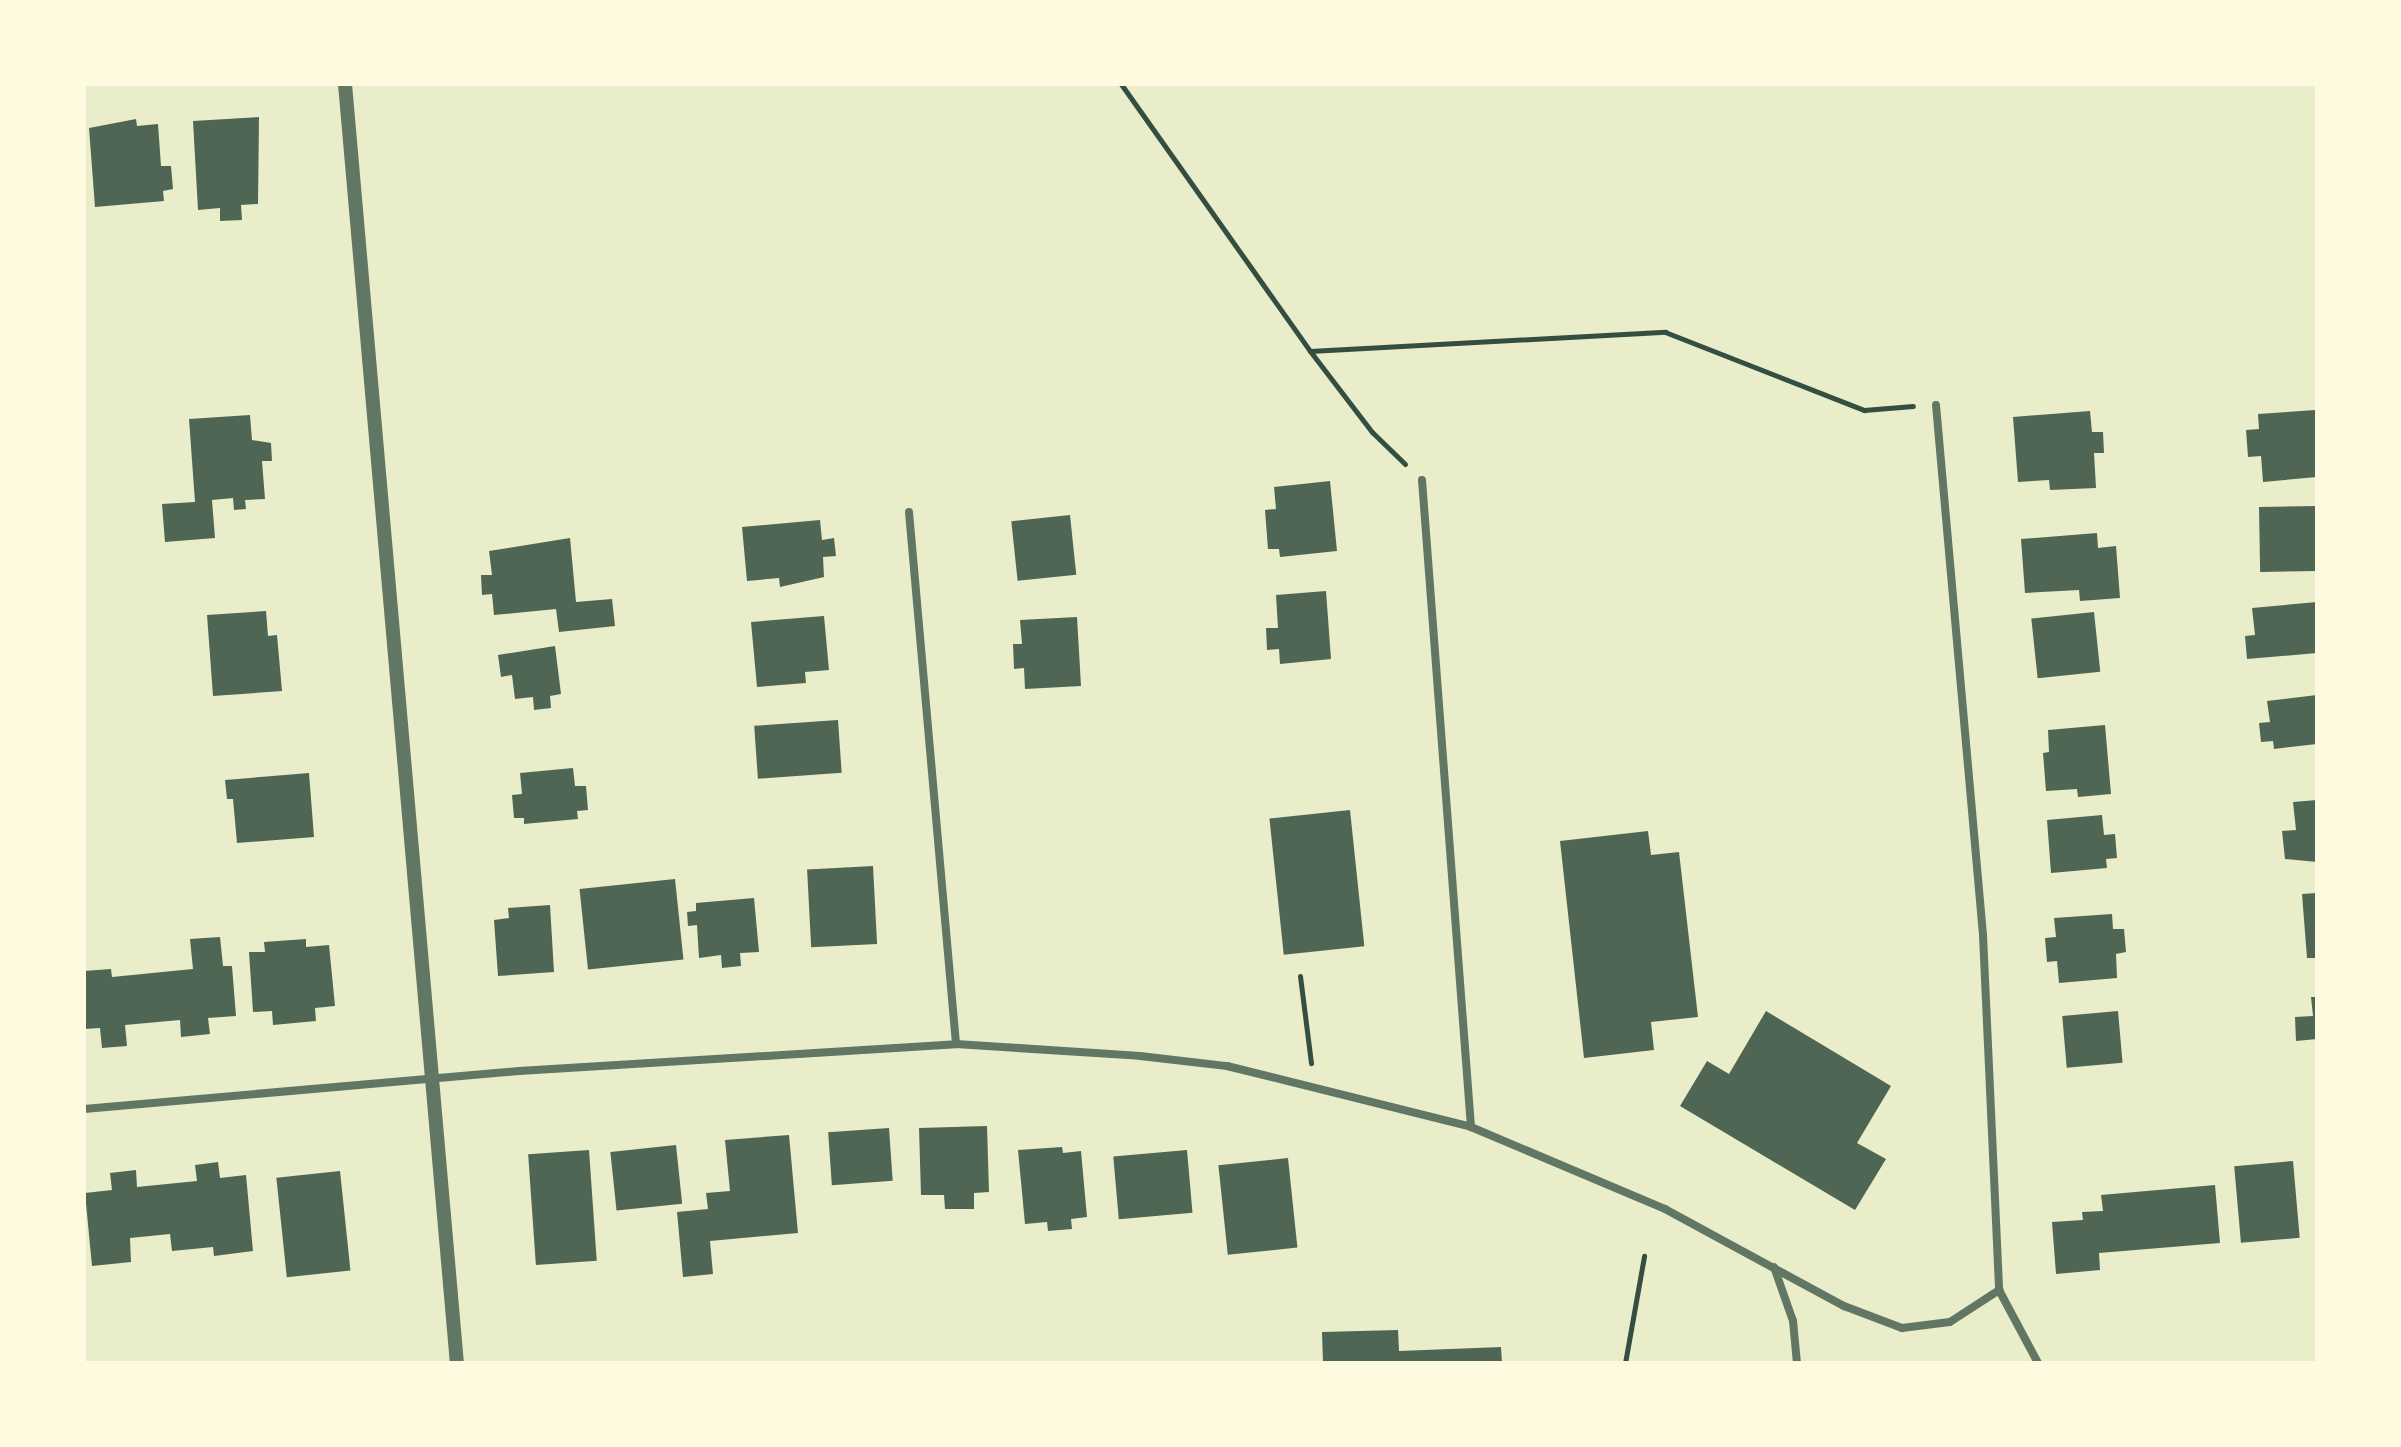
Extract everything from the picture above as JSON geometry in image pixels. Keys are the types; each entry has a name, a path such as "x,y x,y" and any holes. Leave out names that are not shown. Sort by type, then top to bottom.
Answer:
{"street":[{"path":"345,84 457,1363"},
{"path":"1936,405 1983,935 1999,1290 2038,1363"},
{"path":"1422,480 1471,1127"},
{"path":"909,512 956,1044"},
{"path":"84,1109 956,1044 1212,1065 1471,1127 1665,1209 1844,1306 1902,1328 1950,1322 1999,1290"},
{"path":"1774,1266 1793,1321 1797,1363"}],"path":[{"path":"1121,84 1310,351 1372,432 1422,480"},
{"path":"1310,351 1665,332 1864,410 1936,405"},
{"path":"1300,976 1315,1088"},
{"path":"1625,1363 1644,1256"}],"building":[{"path":"259,117 258,204 241,205 242,220 220,221 220,208 198,210 193,121"},
{"path":"136,119 137,126 158,124 161,166 171,166 173,189 163,191 164,201 95,207 89,128"},
{"path":"2316,410 2317,477 2263,482 2261,456 2248,457 2246,430 2259,429 2258,414"},
{"path":"2090,411 2092,432 2103,432 2104,453 2094,453 2096,488 2050,490 2049,480 2018,482 2013,417"},
{"path":"250,415 252,440 271,443 272,461 262,461 265,499 245,500 246,509 234,510 233,498 212,500 215,538 165,542 162,504 195,502 189,419"},
{"path":"1330,481 1337,551 1280,557 1279,549 1268,549 1265,510 1276,509 1274,487"},
{"path":"2316,506 2317,571 2260,572 2259,507"},
{"path":"1070,515 1076,575 1018,581 1011,521"},
{"path":"820,520 822,540 834,538 836,556 823,557 824,577 780,587 779,578 747,581 742,527"},
{"path":"2097,533 2098,548 2116,546 2120,598 2080,601 2079,590 2025,593 2021,539"},
{"path":"570,538 576,602 612,599 615,626 559,632 556,609 494,615 492,594 482,595 481,575 492,575 489,551"},
{"path":"1326,591 1331,659 1280,664 1279,649 1267,650 1266,628 1278,628 1276,595"},
{"path":"2317,602 2317,653 2247,659 2245,636 2255,635 2252,608"},
{"path":"266,611 268,636 277,635 282,691 213,696 207,615"},
{"path":"2094,612 2100,672 2038,678 2031,619"},
{"path":"824,616 829,670 805,672 806,683 757,687 751,622"},
{"path":"1077,617 1081,686 1025,689 1024,668 1014,669 1013,644 1022,644 1020,620"},
{"path":"555,646 561,694 550,696 551,708 534,710 533,697 515,699 512,675 501,677 498,655"},
{"path":"2317,695 2317,744 2274,749 2273,741 2261,742 2259,723 2270,722 2267,701"},
{"path":"838,720 842,773 758,779 754,726"},
{"path":"2105,725 2111,794 2078,797 2077,789 2046,791 2043,753 2049,752 2048,730"},
{"path":"573,768 575,786 586,786 588,810 577,811 578,819 524,824 524,818 514,818 512,795 522,794 520,773"},
{"path":"309,773 314,837 237,843 233,799 227,799 225,780"},
{"path":"2317,800 2317,862 2285,859 2282,831 2296,830 2293,802"},
{"path":"1350,810 1364,946 1284,955 1269,818"},
{"path":"2102,815 2104,835 2115,834 2117,858 2106,859 2107,868 2051,873 2047,820"},
{"path":"1648,831 1651,855 1679,852 1698,1017 1651,1022 1654,1050 1584,1058 1560,841"},
{"path":"873,866 877,944 811,947 807,869"},
{"path":"675,879 683,960 588,970 580,889"},
{"path":"2317,893 2317,958 2307,958 2302,894"},
{"path":"754,898 759,952 740,953 741,966 722,968 721,955 699,958 697,925 688,926 687,912 696,911 696,903"},
{"path":"550,905 554,972 498,976 494,920 509,918 508,908"},
{"path":"2112,914 2113,929 2124,929 2126,952 2116,954 2117,978 2059,983 2057,961 2047,962 2045,938 2056,937 2054,918"},
{"path":"220,937 223,966 232,966 236,1016 208,1018 210,1034 181,1037 180,1020 125,1025 127,1046 102,1048 100,1028 84,1029 84,971 111,969 112,977 193,969 190,939"},
{"path":"306,939 306,947 329,945 335,1006 315,1008 316,1021 273,1025 272,1011 253,1012 249,952 265,952 264,942"},
{"path":"2311,997 2317,997 2317,1039 2296,1041 2295,1017 2313,1016"},
{"path":"1766,1011 1891,1086 1857,1143 1886,1159 1855,1210 1680,1106 1707,1061 1729,1074"},
{"path":"2118,1011 2123,1063 2067,1068 2062,1016"},
{"path":"987,1126 989,1192 974,1193 974,1209 945,1209 944,1195 921,1195 919,1128"},
{"path":"889,1128 893,1181 832,1185 828,1132"},
{"path":"789,1135 798,1233 710,1241 713,1274 683,1277 677,1212 708,1209 706,1193 730,1191 725,1140"},
{"path":"676,1145 682,1204 617,1211 610,1152"},
{"path":"1062,1147 1063,1153 1081,1151 1087,1217 1071,1219 1072,1229 1048,1231 1047,1222 1025,1224 1018,1150"},
{"path":"589,1150 597,1261 536,1265 528,1154"},
{"path":"1187,1150 1192,1213 1119,1219 1113,1156"},
{"path":"1288,1158 1297,1248 1228,1255 1218,1165"},
{"path":"2293,1161 2300,1238 2241,1243 2234,1166"},
{"path":"218,1162 220,1178 246,1175 253,1251 214,1256 213,1247 172,1251 170,1234 130,1238 131,1262 92,1266 85,1193 112,1190 110,1173 136,1170 137,1187 197,1181 195,1165"},
{"path":"340,1171 350,1270 287,1277 276,1178"},
{"path":"2215,1185 2220,1243 2099,1253 2100,1270 2056,1274 2052,1222 2083,1220 2082,1212 2103,1211 2101,1195"},
{"path":"1398,1330 1399,1351 1501,1347 1502,1363 1323,1363 1322,1332"}]}
